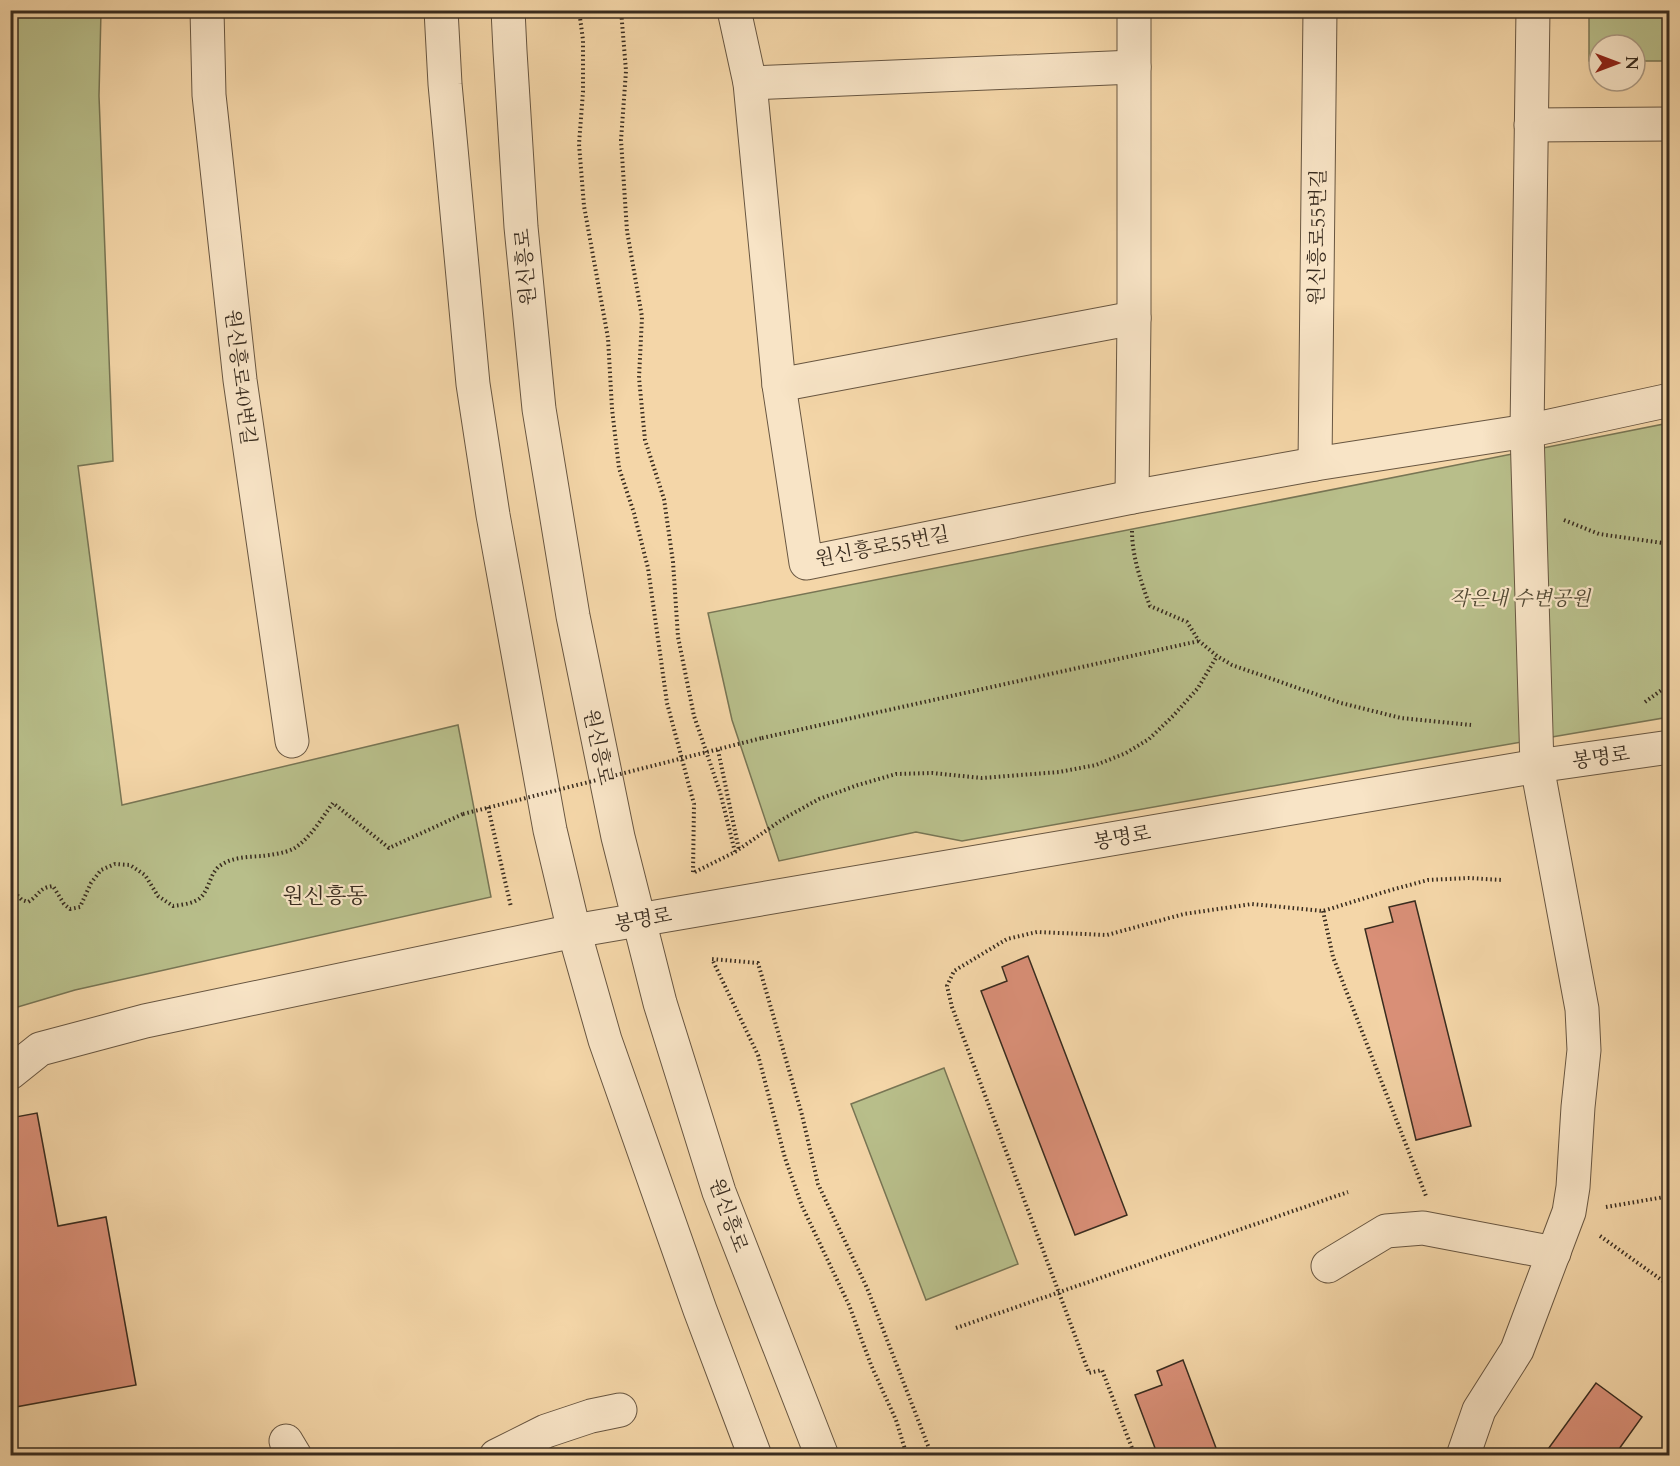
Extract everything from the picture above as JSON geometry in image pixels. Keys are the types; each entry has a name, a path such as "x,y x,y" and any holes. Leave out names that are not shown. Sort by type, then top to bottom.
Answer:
{"street":[{"name":"원신흥로40번길","path":"207,10 209,95 240,380 292,741"},
{"path":"441,10 445,84 473,384 493,515 550,830 574,931 605,1040 700,1310 755,1455"},
{"name":"원신흥로","path":"508,10 521,227 539,409 573,616 618,837 660,1003 719,1192 822,1455"},
{"name":"원신흥로55번길","path":"734,10 750,83 779,385 806,563 1132,497 1315,464 1527,431 1670,400"},
{"path":"1132,497 1134,10"},
{"name":"원신흥로55번길","path":"1315,464 1320,10"},
{"path":"1463,1455 1479,1410 1517,1350 1569,1212 1574,1187 1578,1107 1584,1050 1582,1009 1537,766 1527,431 1533,10"},
{"path":"750,83 1134,67"},
{"path":"1531,125 1670,124"},
{"path":"779,385 1134,318"},
{"name":"봉명로","path":"10,1073 40,1049 145,1021 574,931 1537,766 1670,747"},
{"path":"1328,1266 1386,1231 1423,1228 1554,1253"},
{"path":"496,1455 546,1431 591,1416 620,1410"}],"path":[{"path":"579,10 583,40 583,92 579,144 584,206 608,338 612,410 619,468 634,513 648,568 667,703 694,804 693,873 737,851 783,819 819,799 896,774 932,773 982,778 1059,772 1096,765 1126,753 1149,739 1173,716 1198,688 1217,656"},
{"path":"621,10 626,71 621,140 627,231 642,317 639,378 645,440 664,499 673,561 678,637 694,716 737,851"},
{"path":"1132,497 1132,540 1150,606 1186,622 1199,641 1217,656 1232,665 1341,703 1401,718 1471,725"},
{"path":"1564,520 1599,534 1670,544"},
{"path":"10,891 28,902 44,887 53,886 64,904 70,909 80,907 91,882 101,870 116,864 130,865 145,875 158,896 173,906 184,904 197,901 207,888 215,869 224,863 238,858 270,855 292,849 309,835 333,803 389,848 463,814 488,807 762,738 1199,641"},
{"path":"1646,702 1670,684"},
{"path":"718,750 737,851"},
{"path":"488,807 511,907"},
{"path":"1135,1455 1102,1370 1089,1373 952,1007 947,986 954,970 1007,939 1037,932 1107,935 1184,914 1252,904 1323,911 1428,880 1468,878 1502,880"},
{"path":"1323,911 1333,957 1430,1205"},
{"path":"907,1455 896,1420 871,1365 849,1305 802,1206 785,1158 758,1056 712,959 758,963 802,1115 818,1184 867,1288 932,1455"},
{"path":"956,1328 1348,1192"},
{"path":"1606,1207 1670,1196"},
{"path":"1600,1236 1670,1286"}],"green space":[{"path":"11,10 101,11 99,96 113,461 78,466 122,805 458,725 491,897 75,990 11,1009"},
{"path":"1589,11 1669,11 1669,61 1647,61 1647,33 1589,33"},
{"name":"작은내 수변공원","path":"1669,423 1669,717 962,841 916,832 779,861 732,720 708,613"},
{"path":"944,1068 1018,1264 926,1300 851,1104"}],"building":[{"path":"1415,901 1471,1126 1416,1140 1365,929 1393,922 1389,907"},
{"path":"1028,956 1127,1215 1075,1235 981,991 1007,981 1002,967"},
{"path":"37,1113 58,1226 106,1217 136,1385 10,1408 10,1118"},
{"path":"1183,1360 1219,1456 1158,1456 1135,1395 1162,1385 1157,1371"},
{"path":"1596,1383 1642,1417 1614,1456 1543,1456"}],"district":[{"name":"원신흥동","path":"325,895"}]}
